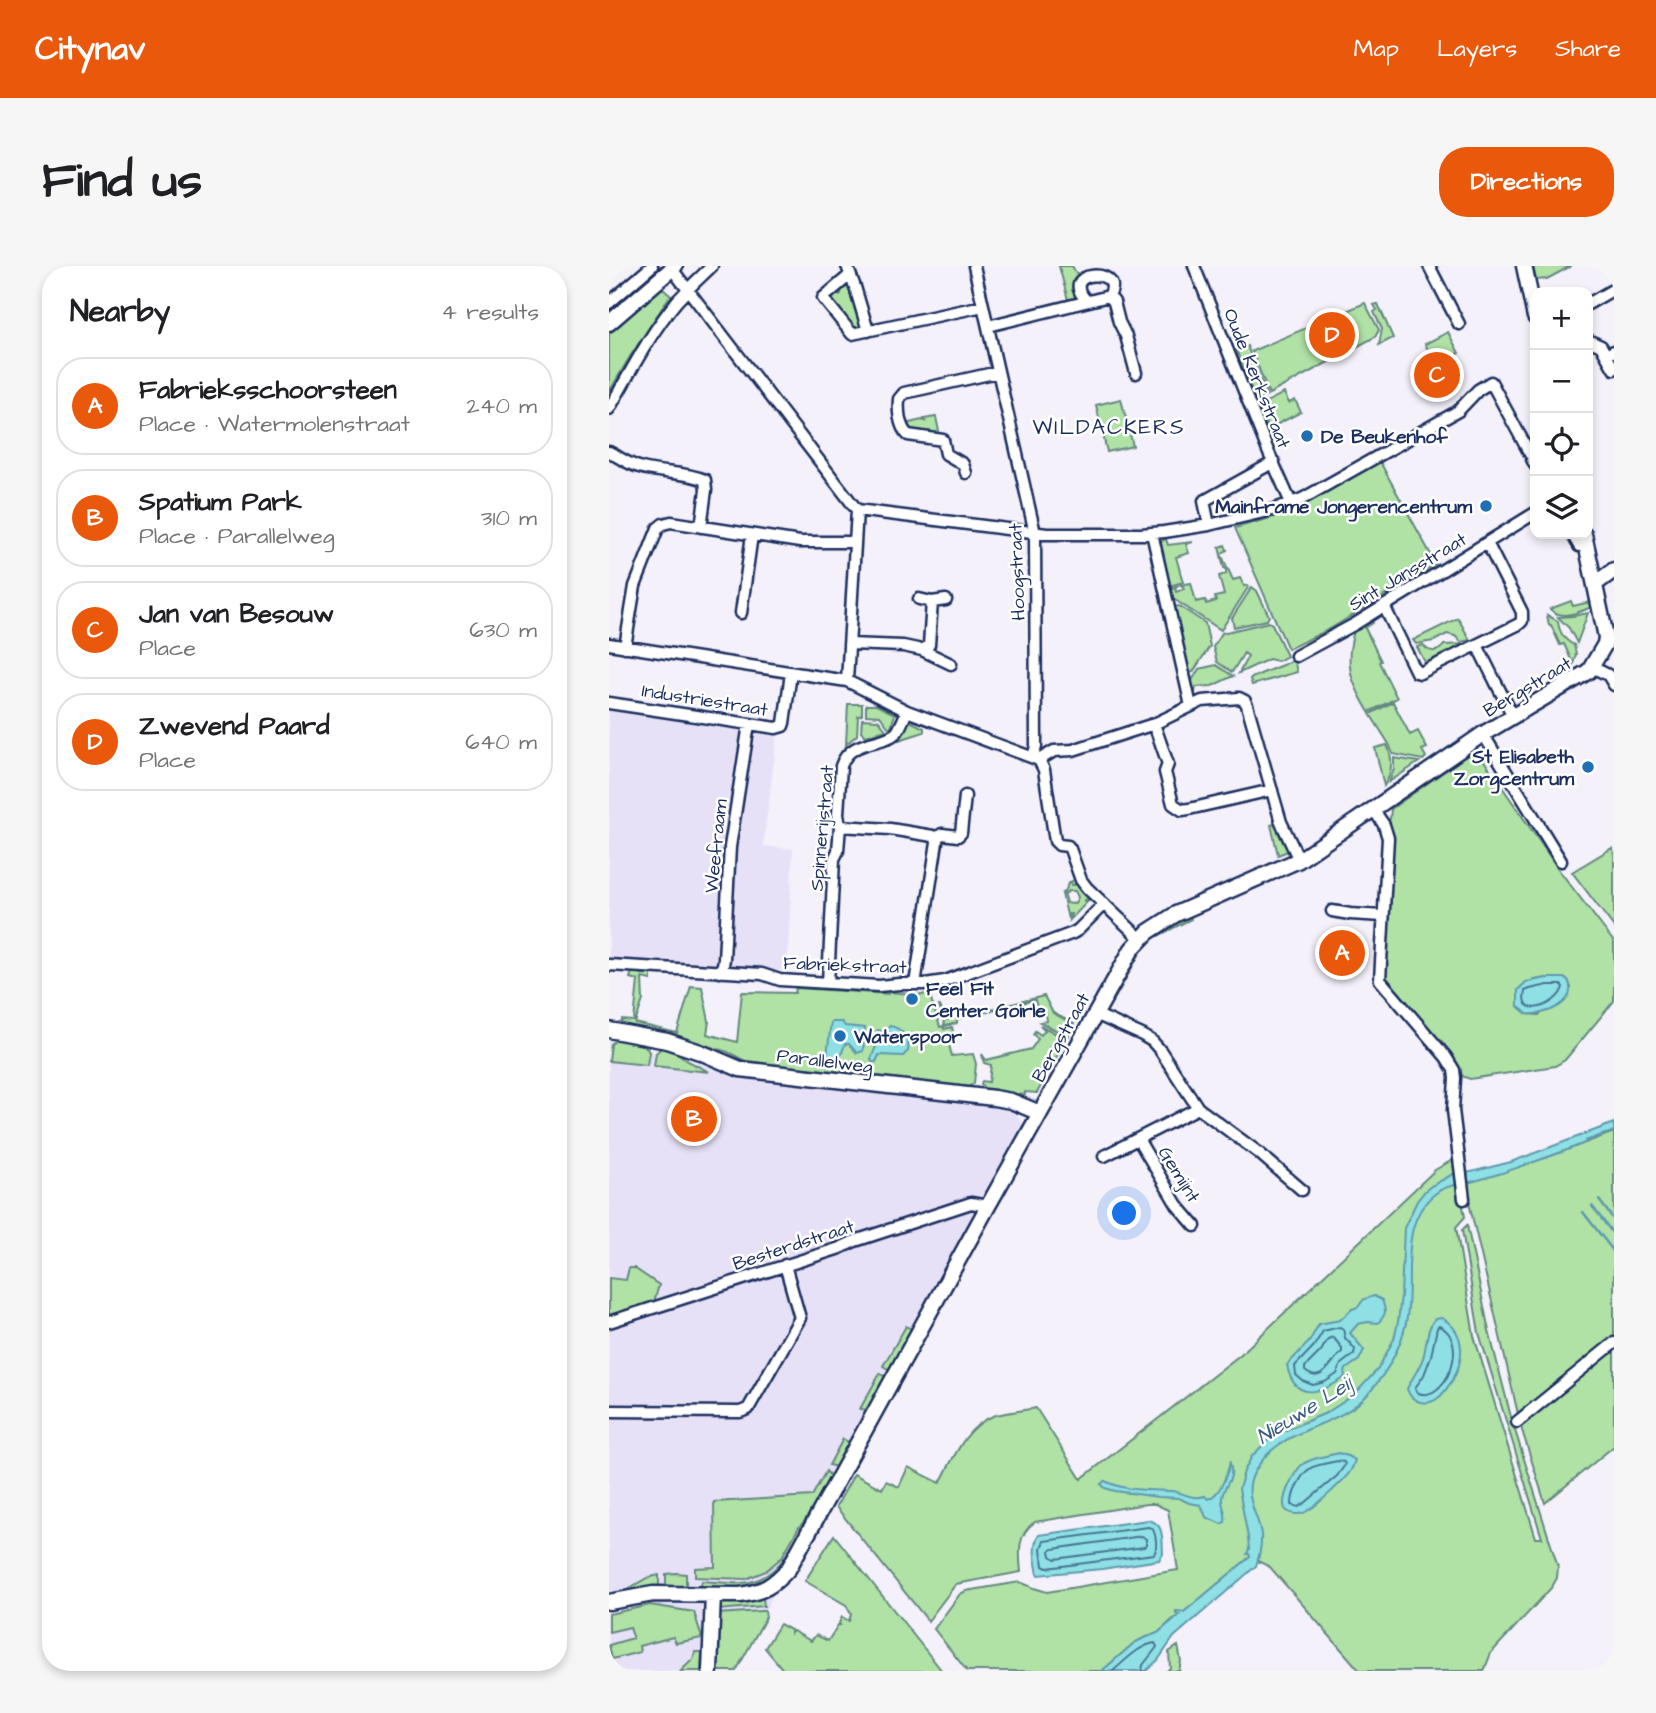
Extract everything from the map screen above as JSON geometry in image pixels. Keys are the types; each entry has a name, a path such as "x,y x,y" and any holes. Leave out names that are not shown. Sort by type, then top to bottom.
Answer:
{"street":[{"path":"609,303 652,266"},
{"path":"609,409 669,312 712,266"},
{"name":"Hoogstraat","path":"974,266 1035,533 1036,759 1042,765 1055,841 1059,845 1068,846 1081,880 1103,905"},
{"name":"Oude Kerkstraat","path":"1194,266 1291,503"},
{"path":"1429,266 1459,324"},
{"path":"1524,266 1530,294"},
{"path":"609,323 674,267 688,290 857,510 847,681"},
{"path":"848,270 824,298 852,334 983,306"},
{"path":"848,270 868,331"},
{"path":"1087,301 1080,294 1080,280 1094,271 1107,270 1112,286 1109,296"},
{"path":"1593,301 1614,289"},
{"path":"988,326 1109,296"},
{"path":"1109,296 1114,302 1126,336 1136,373"},
{"path":"1593,342 1610,353 1614,369"},
{"path":"965,473 963,464 946,454 943,440 908,435 904,431 899,399 904,393 998,372"},
{"path":"857,510 1035,533 1152,533 1209,525 1259,514 1302,499 1458,411 1478,390 1490,382 1530,454"},
{"path":"609,452 641,468 705,480 701,527"},
{"path":"1209,525 1204,501 1274,463"},
{"name":"Sint Jansstraat","path":"1296,656 1325,642 1530,516"},
{"path":"625,646 635,586 658,528 663,524 800,542 855,542"},
{"path":"1152,533 1191,706"},
{"path":"740,613 752,535"},
{"path":"1585,539 1610,645"},
{"path":"1384,606 1416,672 1420,673 1523,621 1522,612 1487,543"},
{"path":"1595,584 1614,570"},
{"path":"919,599 932,602 946,600"},
{"path":"922,650 929,645 932,602"},
{"path":"609,644 847,681 907,711 1036,759 1054,751 1073,750 1154,724 1202,701 1239,698 1247,705 1281,822 1299,860"},
{"path":"849,644 903,646 922,650 951,664"},
{"path":"1477,645 1513,716"},
{"name":"Bergstraat","path":"609,1602 653,1594 740,1595 763,1590 775,1584 789,1568 1095,1014 1132,949 1141,939 1176,914 1299,860 1483,734 1584,674 1610,645"},
{"path":"1592,667 1608,675 1614,685"},
{"name":"Industriestraat","path":"609,703 776,728 783,726 791,673"},
{"name":"Spinnerijstraat","path":"828,983 834,859 838,851 843,758 858,746 891,736 897,731 907,711"},
{"name":"Weefraam","path":"719,972 724,958 730,847 748,724"},
{"path":"1154,724 1168,764 1165,772 1171,798 1182,810 1271,788"},
{"path":"1483,734 1561,861"},
{"path":"915,984 936,838 942,834 958,836 961,833 965,796"},
{"path":"1373,809 1384,825 1388,838 1380,980 1454,1070 1453,1110 1463,1195"},
{"path":"840,825 936,838"},
{"path":"1103,905 1141,939"},
{"name":"Fabriekstraat","path":"609,965 762,974 780,980 879,986 945,981 1073,933 1103,905"},
{"path":"1332,911 1383,916"},
{"path":"1095,1014 1152,1041 1198,1108 1259,1153 1302,1190"},
{"name":"Parallelweg","path":"609,1030 652,1037 688,1047 740,1069 994,1098 1011,1101 1040,1113"},
{"path":"1104,1156 1198,1108"},
{"name":"Gemijnt","path":"1138,1139 1177,1205 1195,1226"},
{"name":"Besterdstraat","path":"609,1322 971,1203 988,1206"},
{"path":"609,1411 740,1412 748,1409 800,1318 785,1265"},
{"path":"1517,1422 1614,1343"},
{"path":"710,1671 713,1595"}],"shaded area":[{"path":"609,707 778,731 763,846 793,849 787,971 609,964"},
{"path":"609,1040 722,1070 1006,1107 1018,1116 1025,1130 732,1671 609,1671"}],"green space":[{"path":"658,266 659,271 609,317 609,308"},
{"path":"1059,266 1072,266 1078,276 1076,298 1068,300"},
{"path":"1533,266 1571,266 1547,279 1536,280"},
{"path":"847,283 850,285 862,326 854,330 831,302 833,295 841,294 842,286"},
{"path":"662,288 672,297 668,299 609,392 609,334"},
{"path":"1365,303 1379,330 1375,337 1269,394 1252,351"},
{"path":"1378,304 1393,338 1379,345 1382,329 1374,312 1377,310 1374,305"},
{"path":"1448,332 1459,353 1436,365 1425,344"},
{"path":"1247,346 1267,395 1256,401 1236,350"},
{"path":"1284,393 1289,403 1295,400 1301,412 1268,429 1258,406"},
{"path":"1121,399 1133,446 1107,452 1096,405"},
{"path":"936,417 940,436 910,431 905,424 925,421 924,419"},
{"path":"1380,462 1436,564 1330,629 1288,649 1235,528 1285,514"},
{"path":"1166,539 1168,545 1193,542 1186,544 1189,553 1176,557 1183,582 1169,586 1160,544"},
{"path":"1225,545 1227,550 1221,554 1233,580 1240,578 1244,586 1249,586 1221,630 1172,598 1170,588 1177,586 1176,592 1184,589 1180,585 1191,583 1196,602 1205,600 1206,604 1216,601 1215,597 1224,595 1219,576 1226,574 1226,568 1224,568 1219,547"},
{"path":"1252,587 1257,591 1269,616 1267,620 1234,627 1232,618"},
{"path":"1571,601 1573,606 1590,602 1591,607 1564,615 1550,609"},
{"path":"1179,606 1205,623 1210,646 1193,672 1189,673 1177,629 1174,607"},
{"path":"1588,613 1577,643 1569,628 1558,617"},
{"path":"1547,615 1558,621 1567,641 1574,645 1576,654 1573,664 1564,644 1560,645 1549,625"},
{"path":"1458,618 1470,640 1461,642 1455,636 1447,634 1434,641 1416,644 1413,640"},
{"path":"1372,621 1373,623 1365,628 1397,698 1369,712 1351,673 1350,654 1354,631"},
{"path":"1269,622 1287,656 1278,661 1269,659 1239,673 1248,656 1244,653 1232,672 1217,662 1213,647 1222,633"},
{"path":"1423,645 1433,651 1444,645 1467,646 1427,666 1417,647"},
{"path":"1294,660 1297,672 1252,685 1250,679"},
{"path":"1216,665 1233,676 1212,686 1196,687 1195,693 1193,692 1191,682 1199,669"},
{"path":"1393,702 1410,735 1418,731 1427,748 1422,750 1426,757 1423,760 1393,754 1370,714"},
{"path":"848,704 862,704 862,715 858,716 857,735 846,744"},
{"path":"866,705 876,705 895,714 891,727 889,728 880,716 866,715"},
{"path":"862,719 878,720 886,730 866,736 861,731"},
{"path":"910,721 924,728 924,732 899,740 897,737"},
{"path":"1387,745 1391,766 1384,786 1375,748"},
{"path":"1476,749 1559,870 1614,942 1614,1001 1565,1060 1555,1066 1470,1079 1462,1076 1460,1068 1389,985 1384,974 1392,841 1388,821 1391,809","holes":["1534,980 1568,980 1571,988 1539,1015 1527,1014 1518,1006 1518,990"]},
{"path":"1394,758 1419,762 1389,782 1394,769"},
{"path":"1274,824 1288,851 1278,855 1271,825"},
{"path":"1612,848 1614,852 1614,927 1572,872"},
{"path":"1076,879 1091,898 1084,900 1088,901 1070,920 1071,914 1068,919 1062,894 1067,903 1075,903 1078,897 1075,891 1063,893 1068,883 1072,881 1071,885 1074,885"},
{"path":"1189,914 1191,919 1148,941 1114,1000 1110,998 1133,959 1150,938"},
{"name":"Waterspoor","path":"636,970 642,974 649,974 650,971 651,980 642,978 643,1000 635,1023 677,1033 691,986 702,987 709,1021 707,1034 737,1042 742,992 795,993 796,988 888,994 929,993 940,1027 952,1027 953,1032 946,1034 952,1056 973,1054 976,1064 974,1083 967,1088 749,1063 728,1052 660,1032 621,1025 622,1020 634,1021 638,980 630,978"},
{"path":"1044,996 1053,1013 1074,1024 1068,1037 1040,1022 1047,1021 1046,1015 1039,1015 1035,1000 957,1019 957,1023 945,1026 939,1006 946,1020"},
{"path":"1040,1025 1066,1039 1037,1093 1025,1092 1025,1095 986,1091 981,1084 982,1081 989,1082 991,1065 984,1063 982,1054 986,1060 1031,1049 1038,1039 1033,1034 1035,1031 1041,1035 1045,1030"},
{"path":"619,1038 643,1042 649,1052 647,1065 609,1061 611,1044"},
{"path":"663,1046 709,1072 654,1066 656,1053"},
{"path":"1614,1132 1614,1446 1545,1503 1521,1427 1464,1181 1545,1158"},
{"path":"1454,1159 1465,1217 1456,1227 1474,1336 1536,1538 1542,1538 1479,1333 1462,1230 1467,1225 1489,1331 1512,1421 1558,1567 1557,1578 1552,1587 1491,1653 1484,1671 1360,1671 1270,1567 1250,1557 1158,1633 1134,1643 1102,1671 967,1671 934,1629 960,1594 1020,1582 1047,1592 1178,1570 1168,1510 1155,1504 1146,1504 1035,1522 1022,1538 1021,1572 956,1584 928,1621 836,1507 854,1474 882,1489 886,1481 899,1487 908,1467 940,1483 967,1436 983,1421 993,1416 1036,1408 1081,1479 1241,1354 1435,1170"},
{"path":"629,1268 634,1268 659,1285 654,1302 609,1318 609,1278 626,1280"},
{"path":"906,1326 913,1330 892,1368 888,1369 883,1366"},
{"path":"880,1373 886,1378 869,1410 860,1409"},
{"path":"843,1439 850,1443 837,1467 829,1465"},
{"path":"826,1471 831,1477 812,1513 799,1527 782,1557 766,1571 746,1579 695,1577 695,1568 715,1567 714,1502 812,1496"},
{"path":"802,1528 804,1529 781,1566 765,1581 744,1589 700,1589 702,1581 742,1583 763,1577 786,1556"},
{"path":"834,1535 942,1671 784,1671 765,1648 780,1624 791,1630 791,1633 793,1631 811,1641 816,1635 828,1641 840,1625 842,1617 849,1621 851,1614 846,1605 805,1581"},
{"path":"666,1574 686,1574 686,1586 683,1589 670,1588 666,1584"},
{"path":"659,1575 659,1588 629,1592 626,1590 647,1578"},
{"path":"763,1598 764,1606 717,1610 725,1601 748,1602"},
{"path":"650,1605 694,1612 702,1638 676,1643 673,1637 639,1646 640,1652 612,1659 609,1645 633,1638 630,1627 609,1632 609,1614"},
{"path":"765,1611 766,1617 736,1671 714,1671 717,1614"},
{"path":"1178,1646 1181,1661 1179,1671 1167,1671 1170,1668 1169,1652"},
{"path":"695,1652 702,1652 701,1671 681,1671 693,1659"}],"water":[{"path":"1547,978 1568,980 1569,995 1551,1010 1527,1014 1518,1006 1518,990 1526,982"},
{"path":"831,1022 865,1028 863,1051 857,1053 849,1044 845,1044 840,1058 827,1056"},
{"path":"890,1026 904,1035 908,1042 908,1051 903,1056 879,1055 876,1062 872,1062 880,1036 876,1032"},
{"path":"1614,1123 1614,1131 1577,1146 1502,1173 1444,1188 1424,1205 1411,1236 1406,1323 1387,1369 1356,1405 1278,1446 1265,1457 1254,1473 1250,1495 1261,1538 1256,1566 1174,1637 1158,1660 1146,1671 1102,1671 1134,1643 1158,1633 1179,1615 1176,1611 1184,1612 1250,1557 1247,1554 1248,1538 1239,1489 1252,1456 1268,1440 1281,1432 1326,1413 1354,1395 1378,1369 1394,1339 1398,1322 1404,1228 1425,1191 1453,1174 1511,1162"},
{"path":"1374,1296 1382,1300 1384,1315 1378,1323 1358,1324 1350,1333 1364,1350 1359,1360 1346,1369 1344,1378 1317,1391 1302,1390 1295,1385 1287,1365 1309,1342 1319,1324 1340,1320 1364,1299"},
{"path":"1442,1318 1456,1331 1459,1338 1459,1364 1452,1381 1440,1396 1433,1401 1419,1402 1407,1389 1420,1366 1432,1323 1435,1319"},
{"path":"1339,1453 1355,1460 1342,1481 1308,1511 1297,1514 1287,1511 1284,1507 1286,1494 1300,1467 1311,1460"},
{"path":"1230,1463 1231,1474 1222,1498 1225,1522 1221,1524 1206,1517 1201,1505 1179,1498 1115,1491 1101,1484 1105,1481 1130,1488 1172,1491 1192,1497 1205,1496 1208,1499 1220,1489"},
{"path":"1148,1520 1160,1528 1163,1554 1159,1560 1038,1575 1035,1549 1039,1535"}],"waterway":[{"name":"Nieuwe Leij","path":"1586,1141 1606,1134"},
{"path":"1599,1200 1614,1220"},
{"path":"1592,1206 1614,1235"},
{"path":"1583,1212 1614,1252"}],"place":[{"name":"Zwevend Paard","path":"1332,335"},
{"name":"Jan van Besouw","path":"1437,375"},
{"name":"De Beukenhof","path":"1307,436"},
{"name":"Mainframe Jongerencentrum","path":"1486,506"},
{"name":"St Elisabeth Zorgcentrum","path":"1588,767"},
{"name":"Fabrieksschoorsteen","path":"1342,953"},
{"name":"Feel Fit Center Goirle","path":"912,999"},
{"name":"Waterspoor","path":"840,1036"},
{"name":"Spatium Park","path":"694,1119"}],"district":[{"name":"WILDACKERS","path":"1109,427"}]}
